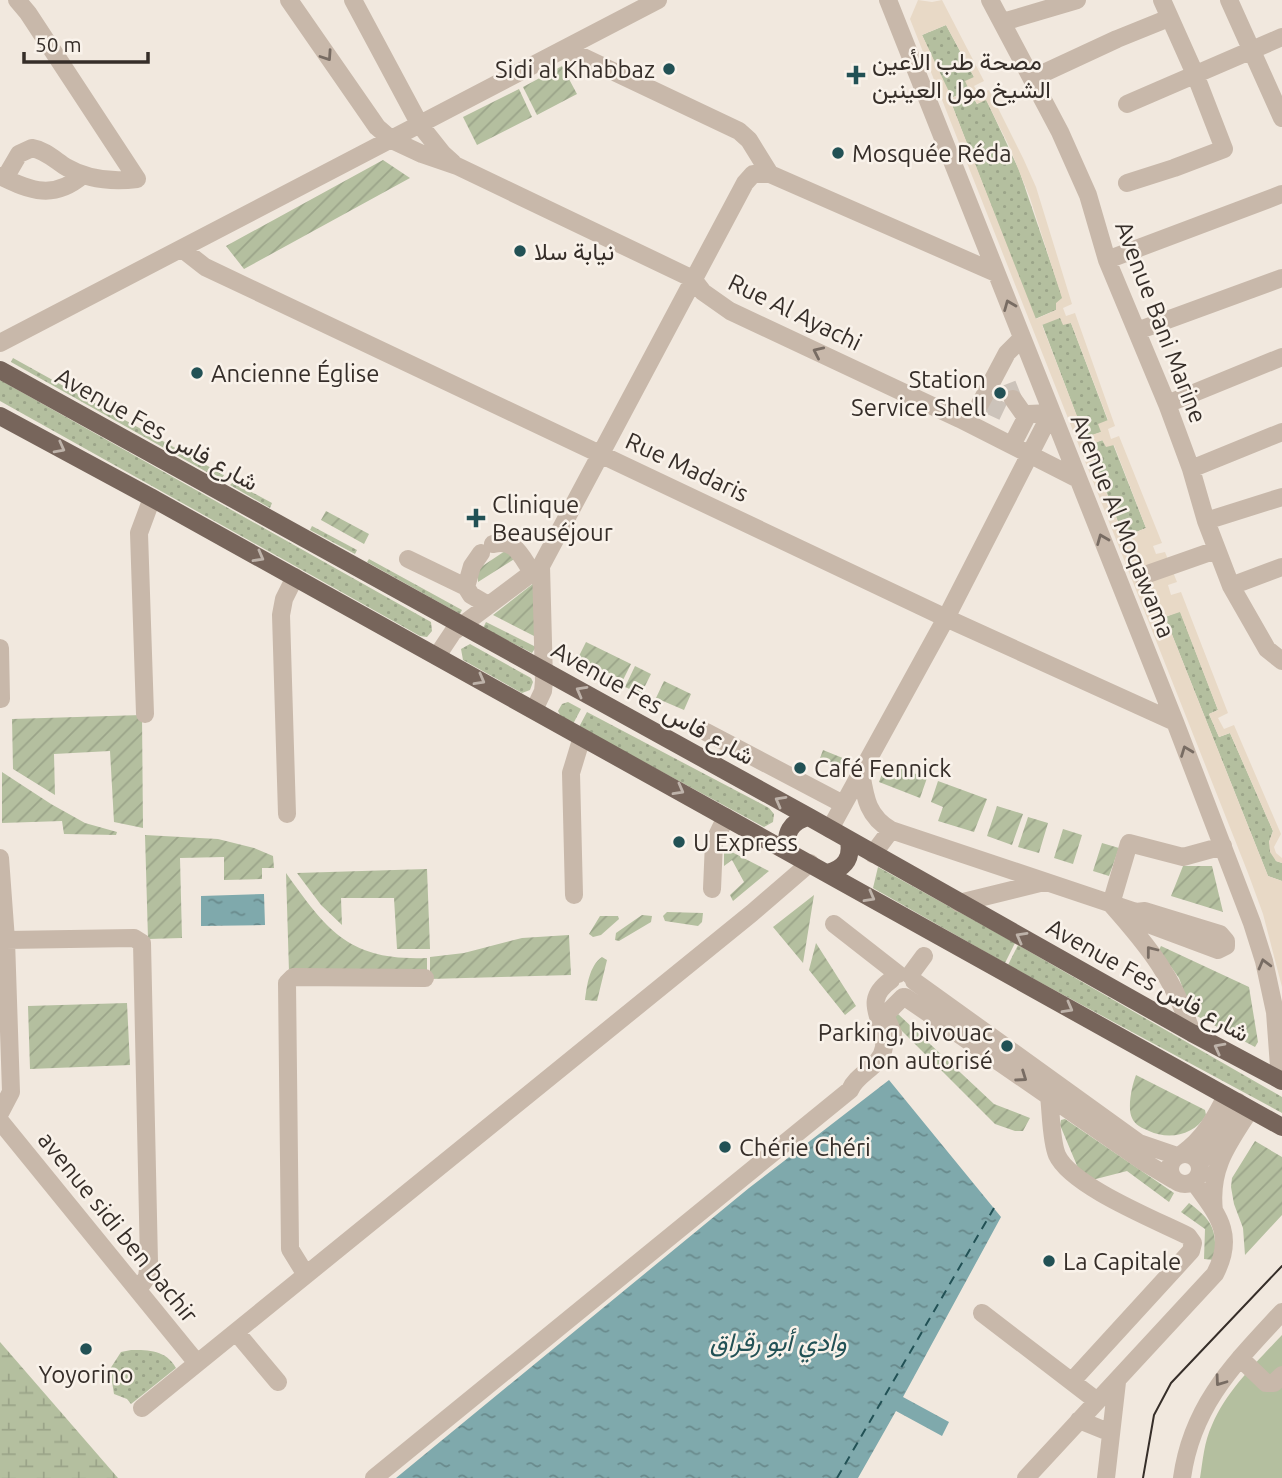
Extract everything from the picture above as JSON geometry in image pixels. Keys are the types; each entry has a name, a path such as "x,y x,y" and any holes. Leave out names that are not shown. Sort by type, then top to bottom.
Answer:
{"main road":[{"name":"Avenue Fes شارع فاس","path":"0,370 1281,1081"},
{"path":"1,420 152,498 1282,1127"},
{"path":"789,852 787,833 800,819 809,817"},
{"path":"828,873 839,870 847,862 851,851 849,841"}],"street":[{"path":"17,0 137,179 110,181 83,175 65,167 42,150 32,148 19,155 2,177 26,188 46,191 66,187 83,175"},
{"path":"289,0 366,114 392,139 422,154 457,166"},
{"path":"353,0 420,125 443,154 457,166"},
{"name":"Avenue Al Moqawama","path":"888,0 1175,722 1252,923 1264,961 1275,1012 1281,1081"},
{"name":"Avenue Bani Marine","path":"990,0 1060,132 1088,195 1107,260 1167,404 1216,550 1231,586 1267,649 1282,661"},
{"path":"1126,183 1224,149 1162,0"},
{"path":"1229,0 1282,117"},
{"path":"0,343 655,1"},
{"path":"1003,22 1073,1"},
{"path":"1032,78 1169,18"},
{"path":"1127,104 1282,37"},
{"path":"566,49 739,131 749,140 770,174"},
{"name":"Rue Al Ayachi","path":"457,166 693,279 709,297 730,311 960,419 1078,479"},
{"path":"437,656 446,640 462,626 537,569 748,178 758,173 770,174 996,273"},
{"path":"1107,260 1282,194"},
{"name":"Rue Madaris","path":"182,249 205,267 946,618 1175,722"},
{"path":"1138,331 1282,278"},
{"path":"960,419 972,406 984,404 1003,360 1022,338"},
{"path":"1167,404 1282,357"},
{"path":"1003,360 1009,398 1024,419"},
{"path":"830,829 946,618 1052,413 1029,413 1012,445"},
{"path":"1191,469 1282,432"},
{"path":"1206,521 1282,497"},
{"path":"145,714 139,533 152,498"},
{"path":"466,587 472,566 487,549 503,542 512,544 537,569 544,670 542,691 534,710"},
{"path":"1143,576 1216,550"},
{"path":"408,559 466,587 471,595 488,605"},
{"path":"1231,586 1282,567"},
{"path":"287,814 281,615 284,599 295,577"},
{"path":"0,648 1,699"},
{"path":"706,732 843,804"},
{"path":"574,895 571,773 582,737"},
{"path":"861,772 870,811 891,830 1136,912"},
{"path":"712,889 714,842 726,817"},
{"path":"873,854 891,830"},
{"path":"1111,904 1129,843 1183,858 1223,846"},
{"path":"0,858 6,940 11,1092 0,1113"},
{"path":"142,1408 770,899 810,863"},
{"path":"960,902 1044,882"},
{"path":"1111,904 1159,961 1178,996 1192,1033"},
{"path":"834,924 903,978 1139,1143 1179,1155 1192,1155 1202,1173 1224,1236 1224,1249 1215,1274 1026,1478"},
{"path":"6,940 134,938 142,943 149,1262 147,1277 138,1290"},
{"path":"850,1090 854,1081 875,1064 882,1054 883,1038 875,1005 880,991 903,978 924,956"},
{"path":"306,1275 290,1250 287,983 293,977 425,978"},
{"path":"374,1478 850,1090 864,1085 889,1064 895,1049 895,1040 886,1017 889,1011 914,989 903,978"},
{"path":"904,997 1144,1162 1184,1184 1202,1173 1238,1103"},
{"path":"1049,1096 1056,1153 1068,1170 1085,1183 1188,1236 1193,1243 1191,1251 1072,1381"},
{"path":"1174,1180 1170,1170 1173,1159 1199,1140 1238,1103"},
{"name":"avenue sidi ben bachir","path":"0,1121 197,1363"},
{"path":"1182,1478 1194,1428 1209,1397 1282,1312"},
{"path":"982,1313 1097,1401"},
{"path":"236,1332 278,1382"},
{"path":"1240,1358 1266,1383 1274,1383 1282,1375"},
{"path":"1106,1478 1116,1382"},
{"path":"1079,1420 1111,1433"}],"green space":[{"path":"946,25 974,77 969,90 951,98 922,35"},
{"path":"562,66 577,94 537,115 523,87"},
{"path":"519,89 532,117 477,145 463,117"},
{"path":"973,97 977,104 986,99 1019,170 1063,299 1056,310 1035,319 952,105"},
{"path":"383,160 410,178 244,269 226,246"},
{"path":"1060,317 1071,323 1108,421 1101,432 1085,438 1042,324"},
{"path":"13,358 224,475 221,480 11,362"},
{"path":"0,380 431,622 432,631 427,637 420,636 0,401"},
{"path":"1103,440 1113,444 1146,528 1124,537 1088,445"},
{"path":"233,482 272,503 270,508 230,485"},
{"path":"326,511 369,534 364,544 321,520"},
{"path":"312,526 357,550 355,554 310,530"},
{"path":"505,551 516,558 478,582 478,569"},
{"path":"369,559 462,610 460,614 367,562"},
{"path":"534,583 536,637 493,615"},
{"path":"1180,611 1218,710 1209,714 1219,737 1230,733 1273,831 1269,842 1276,861 1282,863 1282,881 1268,876 1165,617"},
{"path":"486,622 536,647 532,653 483,628"},
{"path":"586,642 631,664 623,680 578,658"},
{"path":"470,644 531,678 533,682 530,690 522,693 463,660 461,649"},
{"path":"635,666 651,674 641,694 625,687"},
{"path":"664,681 691,694 684,710 656,698"},
{"path":"568,702 581,709 573,724 558,711 562,704"},
{"path":"587,712 769,808 774,814 773,822 764,827 579,727"},
{"path":"142,715 143,828 114,822 110,751 54,754 55,795 13,769 12,719"},
{"path":"823,750 850,761 846,772 819,761"},
{"path":"886,763 927,778 920,798 879,782"},
{"path":"2,772 85,823 117,832 116,835 64,834 62,821 2,823"},
{"path":"938,781 987,799 974,832 938,821 943,807 931,802"},
{"path":"997,806 1023,814 1012,845 987,836"},
{"path":"1028,817 1048,823 1039,853 1018,847"},
{"path":"1063,829 1082,835 1073,864 1054,858"},
{"path":"145,835 218,839 254,848 273,856 274,868 262,868 262,879 224,880 224,857 180,858 182,938 148,939"},
{"path":"1102,843 1119,848 1109,876 1093,871"},
{"path":"724,848 769,871 733,901 730,895 744,882 732,860 724,866"},
{"path":"1183,866 1212,866 1223,912 1171,896"},
{"path":"878,867 1015,943 1005,963 873,888"},
{"path":"427,869 430,949 397,949 394,898 341,898 342,925 321,905 297,873"},
{"path":"286,873 315,912 343,939 378,954 401,958 427,958 427,974 289,972"},
{"path":"814,895 803,963 773,927"},
{"path":"667,912 703,913 702,922 698,926 665,921 663,916"},
{"path":"642,915 652,916 651,922 619,941 615,940 616,933"},
{"path":"600,916 618,916 619,919 601,935 593,937 589,934"},
{"path":"569,935 571,975 430,979 430,957 464,953 522,938"},
{"path":"816,943 856,1006 845,1015 809,970"},
{"path":"1018,945 1282,1097 1282,1113 1008,965"},
{"path":"1161,946 1249,987 1258,1042 1255,1047 1191,1011 1179,978 1159,950"},
{"path":"602,957 607,960 597,1001 585,1000 591,971"},
{"path":"127,1003 130,1065 30,1069 28,1006"},
{"path":"898,1014 994,1104 1030,1118 1023,1131 995,1124 891,1020"},
{"path":"1136,1075 1205,1110 1206,1115 1195,1128 1180,1134 1156,1134 1141,1127 1133,1120 1130,1108"},
{"path":"1065,1119 1174,1193 1169,1202 1127,1171 1088,1181 1078,1168 1060,1125 1061,1120"},
{"path":"1255,1141 1282,1157 1282,1215 1245,1255 1243,1228 1231,1187 1232,1178"},
{"path":"1189,1203 1212,1227 1215,1241 1214,1260 1204,1259 1205,1229 1181,1212"},
{"path":"1282,1335 1282,1478 1200,1478 1207,1438 1218,1412 1243,1377"},
{"path":"0,1342 118,1478 0,1478"},
{"path":"131,1350 162,1354 176,1368 131,1404 127,1399 114,1394 110,1369 121,1352"}],"shaded area":[{"path":"918,0 942,0 984,81 974,86 979,94 989,90 1036,187 1072,304 1063,308 1066,316 1075,313 1115,426 1108,429 1111,439 1119,436 1162,543 1153,546 1156,554 1165,552 1177,582 1168,585 1171,595 1181,592 1228,713 1218,718 1224,729 1234,725 1281,834 1274,847 1282,858 1282,863 1276,861 1270,852 1269,842 1273,831 1230,733 1219,737 1209,714 1218,710 1180,612 1165,617 1268,876 1282,881 1282,987 1263,914 1248,873 910,19","holes":["946,25 974,77 965,81 969,90 952,98 922,35","973,97 977,104 986,100 1009,146 1030,198 1062,298 1056,303 1056,310 1036,319 952,105","1060,318 1063,325 1071,323 1108,420 1098,424 1101,432 1085,437 1042,325","1102,440 1106,447 1114,445 1146,528 1124,537 1088,446"]}],"water":[{"path":"264,894 265,925 201,926 201,896"},
{"name":"وادي أبو رقراق","path":"889,1080 1001,1217 903,1397 949,1422 942,1436 896,1411 858,1478 396,1478 749,1188"}],"ferry route":[{"path":"837,1478 994,1208"}],"tunnel":[{"path":"1007,384 1013,399"},
{"path":"987,404 1006,413"}],"tram line":[{"path":"1143,1478 1154,1415 1171,1383 1282,1266"}],"place":[{"name":"Sidi al Khabbaz","path":"669,69"},
{"name":"مصحة طب الأعين الشيخ مول العينين","path":"856,75"},
{"name":"Mosquée Réda","path":"838,153"},
{"name":"نيابة سلا","path":"520,251"},
{"name":"Ancienne Église","path":"197,373"},
{"name":"Station Service Shell","path":"1000,393"},
{"name":"Clinique Beauséjour","path":"476,518"},
{"name":"Café Fennick","path":"800,768"},
{"name":"U Express","path":"679,842"},
{"name":"Parking, bivouac non autorisé","path":"1007,1046"},
{"name":"Chérie Chéri","path":"725,1147"},
{"name":"La Capitale","path":"1049,1261"},
{"name":"Yoyorino","path":"86,1349"}]}
